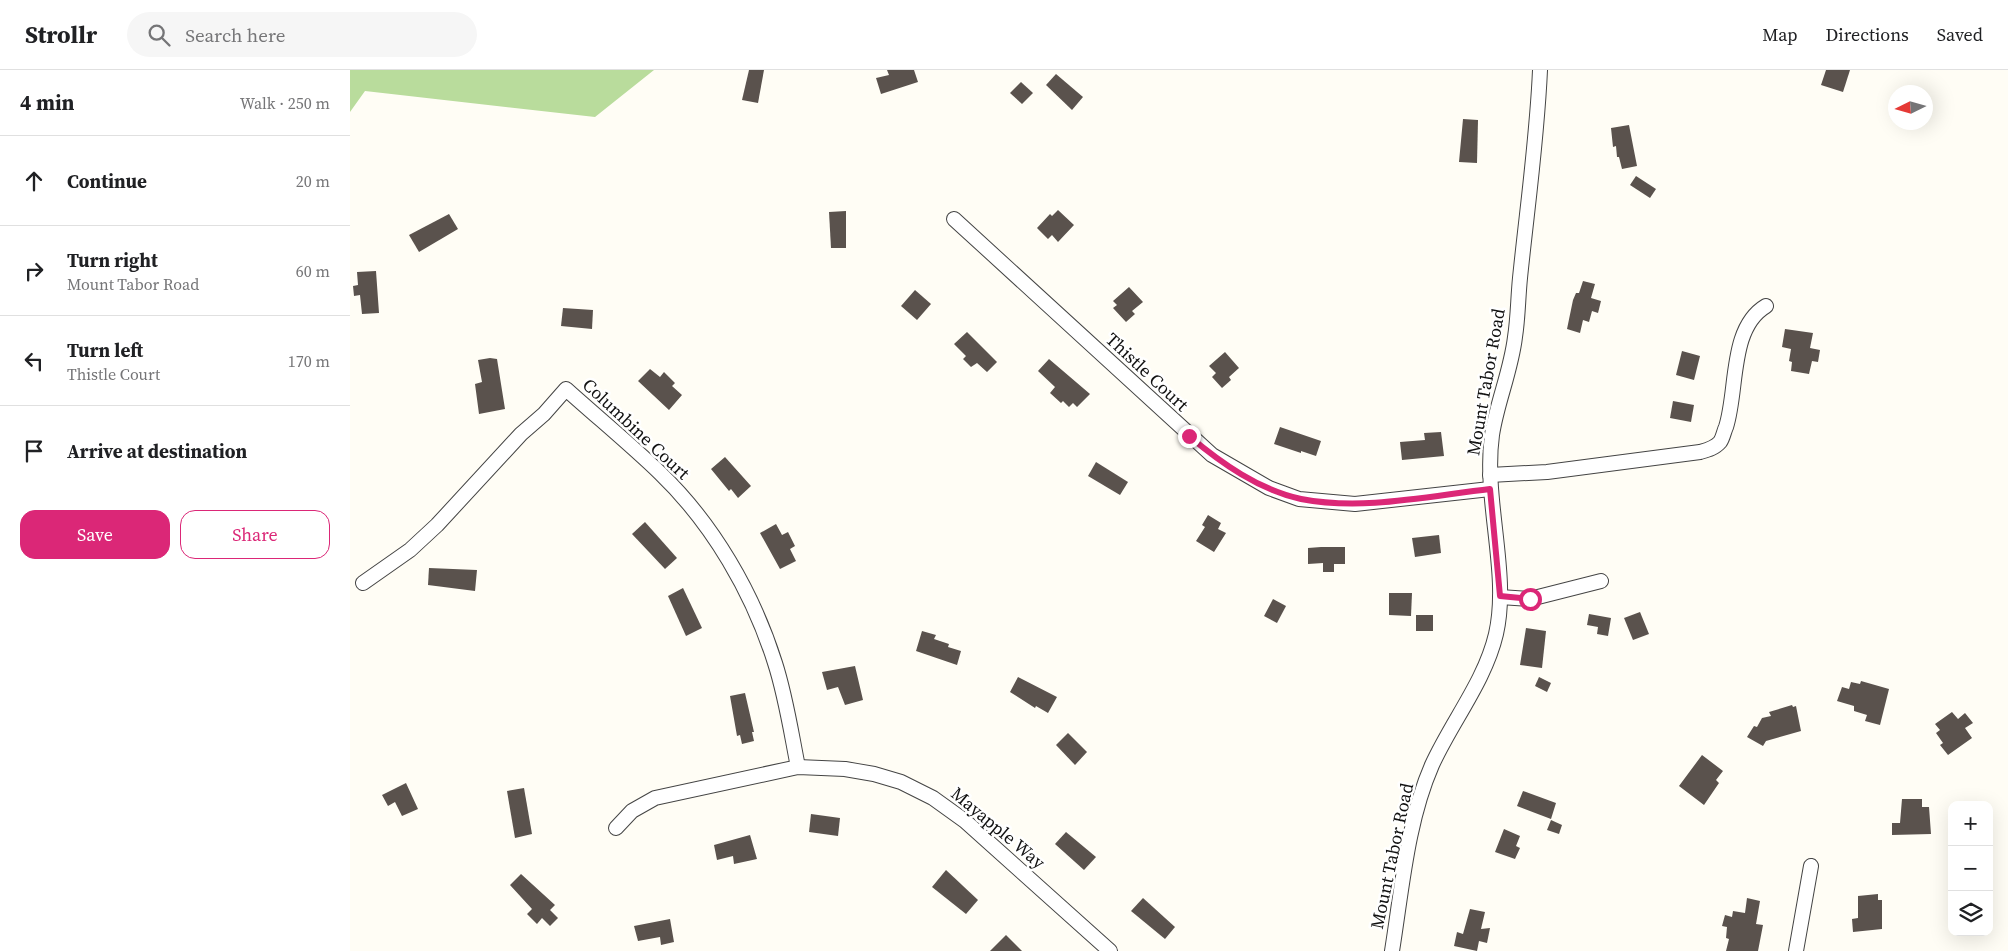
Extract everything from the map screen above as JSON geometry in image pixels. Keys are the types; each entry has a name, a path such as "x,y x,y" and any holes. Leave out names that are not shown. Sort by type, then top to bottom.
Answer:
{"street":[{"name":"Mount Tabor Road","path":"1392,951 1408,854 1422,791 1449,730 1486,665 1496,637 1500,596 1490,482 1492,435 1515,337 1520,278 1538,132 1540,70"},
{"name":"Thistle Court","path":"954,219 1206,450 1236,471 1268,488 1299,498 1355,504 1547,472 1700,452 1712,448 1721,441 1729,416 1741,337 1754,313 1766,306"},
{"name":"Columbine Court","path":"363,583 410,550 438,525 521,434 544,414 566,389 661,473 703,523 724,554 743,586 772,654 784,696 798,767"},
{"path":"1500,596 1530,599 1602,581"},
{"name":"Mayapple Way","path":"616,828 632,811 655,798 798,767 845,769 874,774 901,782 932,798 966,821 1110,951"},
{"path":"1796,951 1811,866"}],"green space":[{"path":"350,70 654,70 595,117 365,91 350,112"}],"building":[{"path":"749,70 764,70 758,103 742,100"},
{"path":"887,70 914,70 918,82 881,94 876,78 889,75"},
{"path":"1826,70 1850,70 1843,92 1821,85"},
{"path":"1056,74 1083,97 1072,110 1046,85"},
{"path":"1021,82 1033,93 1022,104 1010,93"},
{"path":"1463,119 1478,120 1477,163 1459,162"},
{"path":"1629,125 1637,166 1622,169 1619,157 1617,157 1616,146 1613,147 1611,128"},
{"path":"1636,176 1656,189 1650,198 1630,185"},
{"path":"1058,210 1074,225 1058,242 1052,235 1048,239 1037,228 1050,214 1052,216"},
{"path":"846,211 846,248 831,248 829,212"},
{"path":"449,214 458,229 419,252 409,235"},
{"path":"376,271 379,313 362,314 360,295 354,296 353,286 358,285 357,272"},
{"path":"1583,281 1595,284 1591,298 1601,301 1598,313 1592,311 1589,322 1583,320 1580,333 1567,329 1573,300 1576,293 1579,293"},
{"path":"1129,287 1143,302 1132,311 1135,314 1126,322 1113,308 1117,305 1113,301"},
{"path":"915,290 931,304 917,320 901,306"},
{"path":"563,308 593,310 592,329 561,326"},
{"path":"1785,329 1813,333 1810,348 1820,350 1818,362 1812,361 1809,374 1791,371 1792,362 1789,361 1791,349 1782,347"},
{"path":"967,332 997,362 987,372 977,363 971,367 963,359 966,356 954,344"},
{"path":"1682,351 1700,356 1694,380 1676,375"},
{"path":"1225,352 1239,368 1229,377 1231,380 1222,388 1212,377 1216,373 1209,366"},
{"path":"497,359 505,409 479,414 475,384 482,382 478,360"},
{"path":"1049,359 1090,394 1077,407 1073,403 1069,407 1063,401 1061,403 1050,393 1055,387 1038,371"},
{"path":"650,369 660,377 664,372 675,383 672,386 682,395 669,410 638,381"},
{"path":"1673,401 1694,405 1691,422 1670,418"},
{"path":"1280,427 1321,441 1316,456 1274,444"},
{"path":"1441,432 1444,456 1402,460 1400,442 1425,440 1424,433"},
{"path":"725,457 751,486 738,498 731,489 729,491 711,469"},
{"path":"1096,462 1128,482 1120,495 1088,476"},
{"path":"1208,515 1221,523 1218,529 1226,533 1214,552 1196,541 1205,527 1202,525"},
{"path":"645,522 677,558 665,569 632,534"},
{"path":"776,524 782,535 788,532 795,546 790,549 796,561 780,569 760,533"},
{"path":"1439,535 1441,553 1415,557 1412,538"},
{"path":"1345,547 1345,564 1334,564 1334,572 1323,572 1323,563 1308,564 1308,548"},
{"path":"429,568 477,570 475,591 428,585"},
{"path":"683,588 702,628 686,636 668,596"},
{"path":"1389,593 1412,593 1411,616 1389,615"},
{"path":"1273,599 1286,606 1277,623 1264,616"},
{"path":"1640,612 1649,634 1633,640 1624,618"},
{"path":"1589,614 1611,618 1608,636 1597,634 1598,627 1587,625"},
{"path":"1416,615 1433,615 1433,631 1416,631"},
{"path":"1526,628 1546,631 1542,668 1520,665"},
{"path":"922,631 936,635 934,639 949,644 948,647 961,651 957,665 916,651"},
{"path":"855,666 863,700 845,705 838,687 827,690 822,672"},
{"path":"1018,677 1057,697 1048,713 1036,706 1035,708 1010,692"},
{"path":"1539,677 1551,683 1547,692 1535,686"},
{"path":"1861,681 1889,689 1880,725 1865,721 1867,715 1854,711 1854,706 1837,701 1842,687 1849,689 1851,682 1860,684"},
{"path":"745,693 754,732 752,732 754,741 742,744 740,735 737,736 730,696"},
{"path":"1792,705 1793,707 1796,706 1801,731 1766,741 1763,746 1747,737 1754,726 1757,727 1762,718 1771,716 1769,712"},
{"path":"1952,712 1958,719 1965,713 1973,723 1965,728 1972,738 1948,755 1940,745 1943,743 1936,733 1940,730 1935,724"},
{"path":"1068,733 1087,752 1075,765 1056,745"},
{"path":"1702,755 1723,771 1716,780 1719,783 1704,805 1679,786"},
{"path":"406,783 418,809 402,816 395,802 388,806 382,795"},
{"path":"524,788 532,834 515,838 507,791"},
{"path":"1523,791 1556,803 1551,819 1517,806"},
{"path":"1902,799 1922,799 1922,807 1929,807 1931,834 1892,835 1892,823 1900,823"},
{"path":"811,814 840,818 838,836 809,832"},
{"path":"1551,820 1562,825 1559,834 1547,830"},
{"path":"1504,829 1520,836 1516,846 1520,848 1515,859 1495,852"},
{"path":"1066,832 1096,857 1084,870 1055,844"},
{"path":"750,835 757,859 734,864 733,856 717,860 714,845"},
{"path":"946,870 978,900 966,914 932,887"},
{"path":"521,874 555,905 550,910 558,918 550,926 542,918 537,924 527,914 532,909 510,885"},
{"path":"1878,894 1878,900 1882,900 1882,929 1853,932 1852,919 1858,918 1858,896"},
{"path":"1143,898 1175,927 1165,939 1131,911"},
{"path":"1747,898 1760,901 1756,924 1763,925 1758,951 1726,951 1729,939 1726,938 1727,927 1722,926 1725,915 1732,917 1733,911 1745,913"},
{"path":"1470,909 1485,912 1481,929 1490,928 1487,943 1479,941 1477,951 1454,946 1457,932 1463,934"},
{"path":"670,919 674,942 661,945 660,937 638,941 634,926"},
{"path":"1006,935 1022,951 990,951"}],"route":[{"path":"1189,436 1212,455 1236,471 1268,488 1299,498 1329,503 1355,504 1490,489 1500,596 1530,599"}]}
